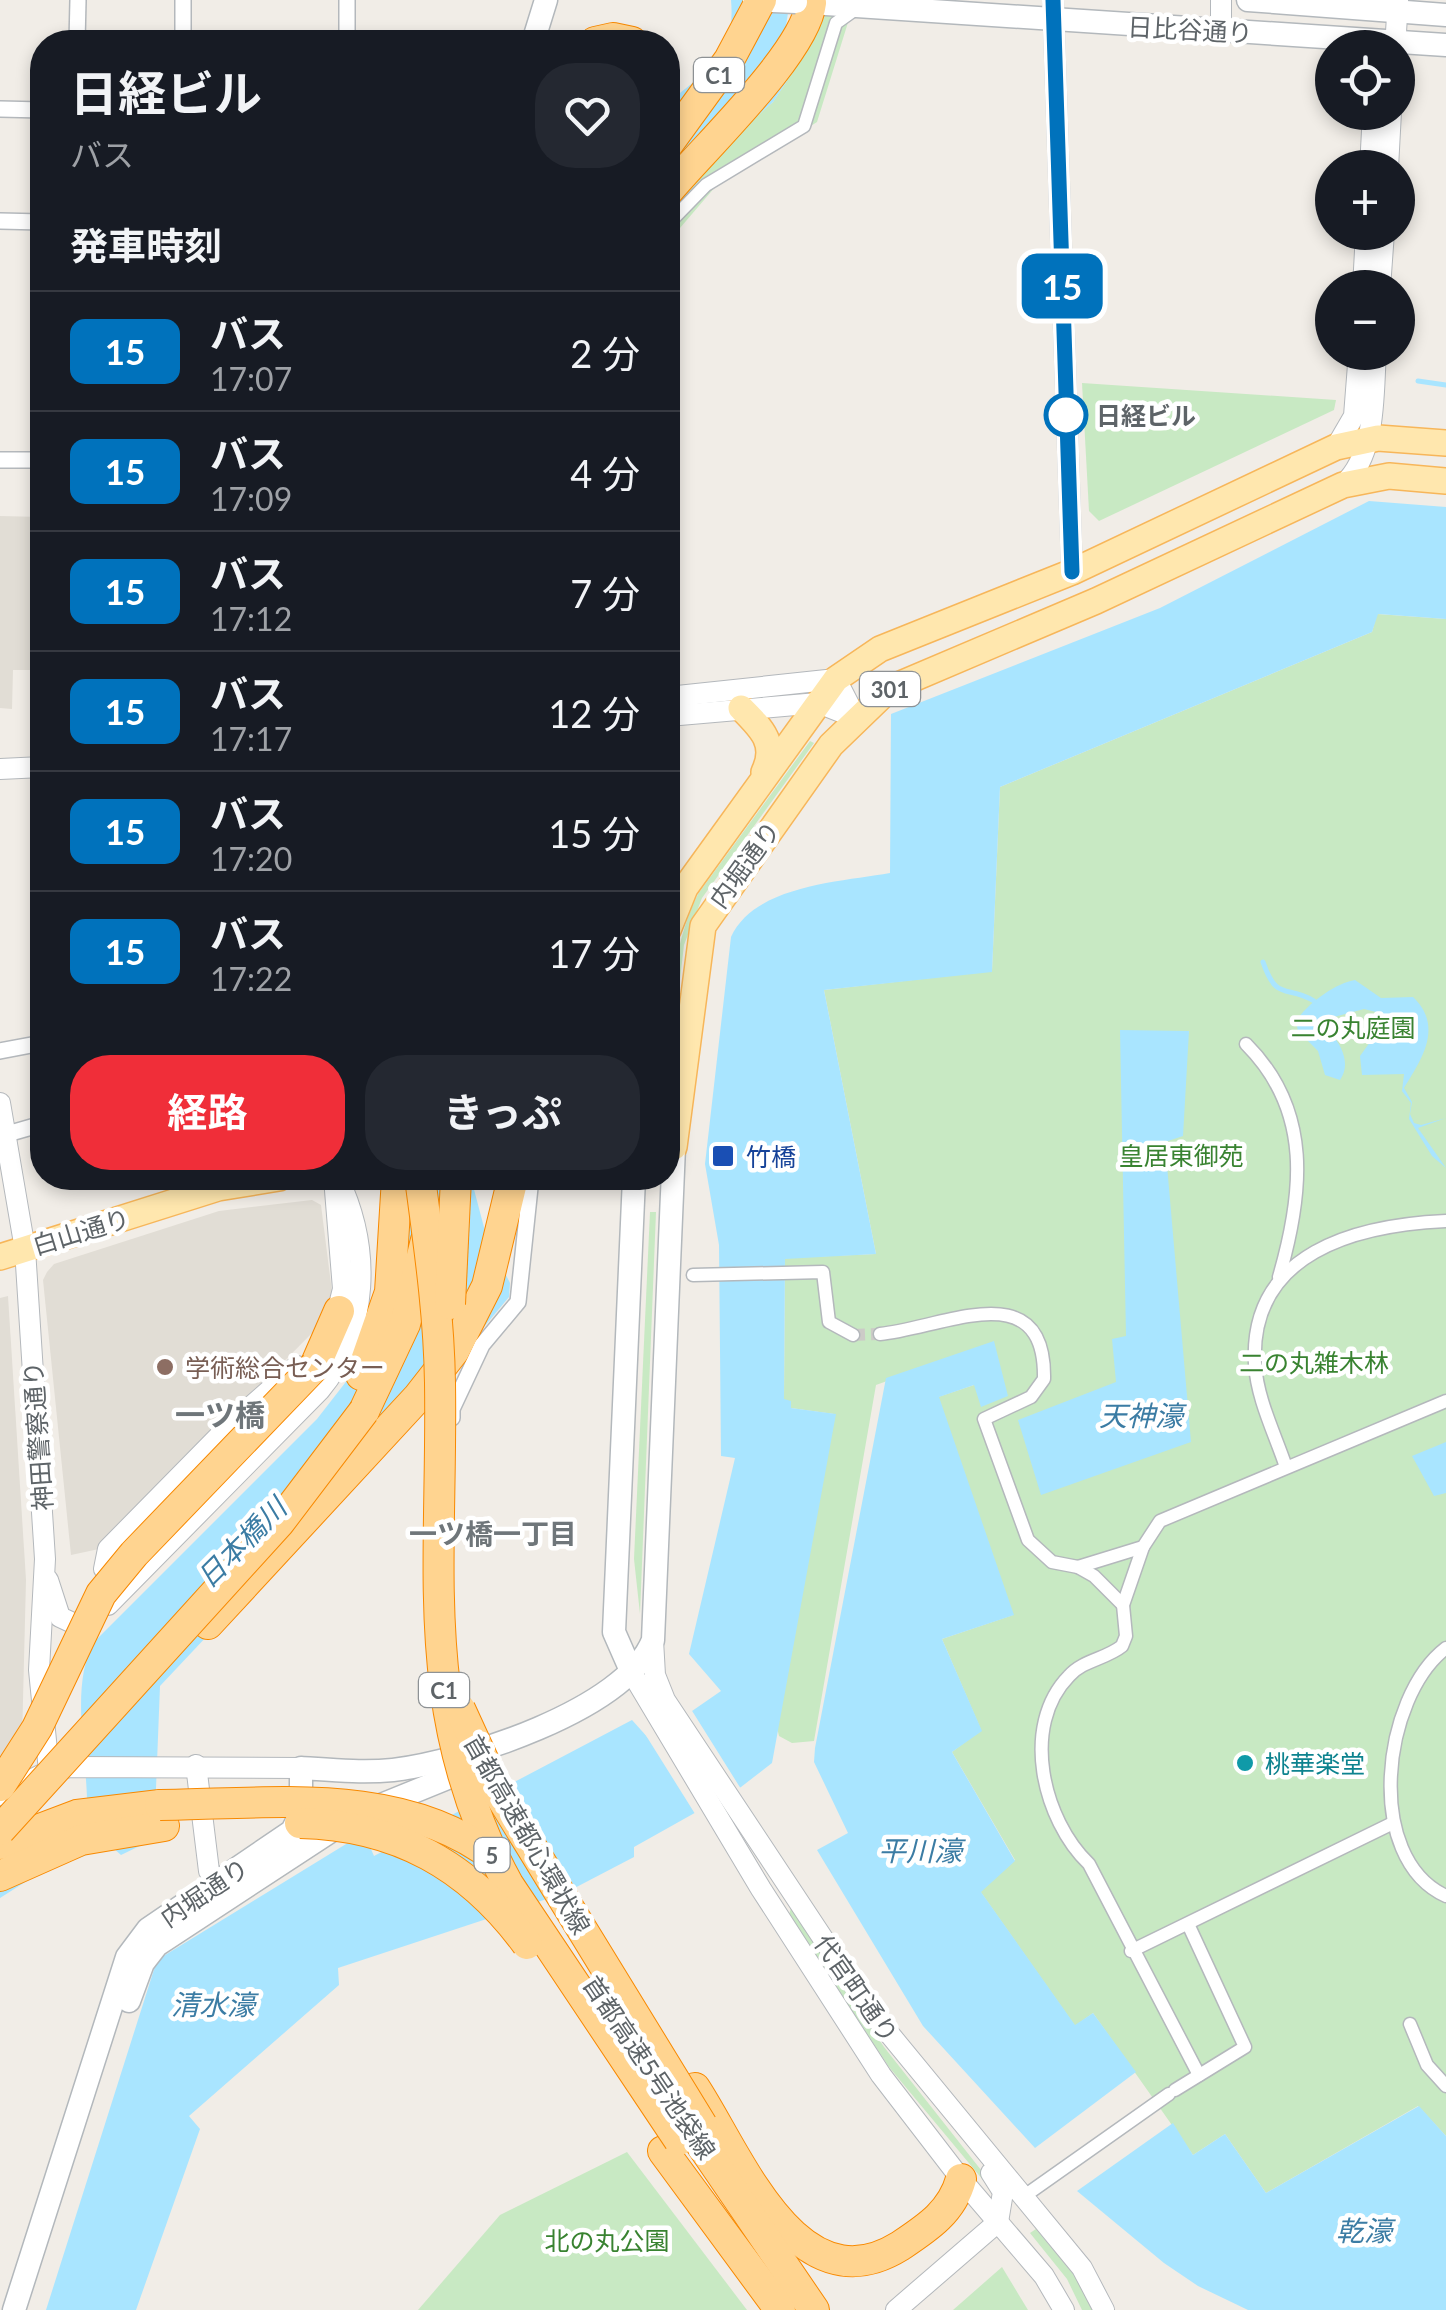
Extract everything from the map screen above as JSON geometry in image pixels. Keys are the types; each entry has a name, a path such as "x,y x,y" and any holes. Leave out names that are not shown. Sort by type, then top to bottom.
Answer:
{"highway":[{"name":"C1","path":"680,96 708,57 740,0"},
{"name":"C1","path":"680,127 729,60 757,0"},
{"path":"680,177 769,76 803,12"},
{"path":"2,1818 265,1511 349,1400 376,1342 390,1292 397,1190"},
{"name":"首都高速都心環状線","path":"421,1190 439,1342 442,1673 458,1768 474,1814 508,1884 690,2133"},
{"path":"2,1818 279,1523 352,1431 387,1368 409,1313 425,1247 429,1190"},
{"name":"首都高速都心環状線","path":"456,1190 447,1437 448,1637 454,1684 488,1774 620,1990 690,2133 789,2310"},
{"path":"2,1818 80,1756 418,1397 477,1311 515,1190"},
{"path":"0,1786 37,1728 108,1584 315,1366 340,1311"},
{"name":"首都高速5号池袋線","path":"2,1818 77,1815 160,1805 348,1805 391,1810 431,1822 488,1852 526,1886 690,2133 814,2310"},
{"name":"首都高速5号池袋線","path":"0,1876 82,1840 164,1826 310,1823 357,1828 411,1844 458,1871 508,1919 690,2133 780,2310"},
{"path":"690,2133 802,2246 829,2259 858,2261 900,2246 946,2211 960,2180"}],"main road":[{"path":"537,30 546,0"},
{"name":"日比谷通り","path":"757,0 803,12 859,7 1053,11 1315,38"},
{"name":"日比谷通り","path":"1248,0 1390,5 1446,16"},
{"name":"日比谷通り","path":"1415,44 1446,44"},
{"name":"内堀通り","path":"680,900 685,888 836,678 880,649 1072,572 1336,447 1365,439 1446,443"},
{"name":"内堀通り","path":"680,1083 702,926 820,760 856,718 889,689 1096,601 1343,484 1372,477 1446,481"},
{"name":"301","path":"742,708 760,727 771,751 750,799"},
{"name":"白山通り","path":"0,1257 212,1190"},
{"path":"632,1673 614,1632 633,1190"},
{"name":"内堀通り","path":"30,2310 148,1953 312,1841 392,1797 535,1728 632,1673 653,1640 669,1190"},
{"name":"内堀通り","path":"14,2310 128,1957 148,1929 292,1831 301,1813 300,1768 393,1770 471,1761"}],"street":[{"path":"77,30 78,0"},
{"path":"183,30 184,0"},
{"path":"347,0 347,30"},
{"path":"1221,0 1222,30"},
{"path":"1388,30 1390,5"},
{"path":"680,212 706,185 804,126 836,23 859,7"},
{"path":"1053,11 1072,572"},
{"path":"0,110 30,110"},
{"path":"0,221 30,222"},
{"path":"1343,484 1358,468 1365,439 1361,370"},
{"path":"1336,447 1365,404 1372,370"},
{"path":"1365,404 1384,425 1408,440"},
{"path":"1365,439 1380,462 1403,477"},
{"path":"0,460 30,460"},
{"path":"680,696 836,678 856,718"},
{"path":"680,715 818,703 856,718"},
{"path":"0,769 30,768"},
{"path":"1246,1044 1270,1072 1284,1100 1294,1136 1299,1200 1279,1279 1264,1314 1254,1361 1258,1386 1286,1467"},
{"path":"0,1051 30,1046"},
{"name":"神田警察通り","path":"0,1103 25,1249 45,1559 38,1627 41,1698 50,1771"},
{"path":"3,1135 30,1127"},
{"path":"128,1586 118,1586 106,1575 108,1549 231,1424 309,1356 340,1311 343,1290 337,1190"},
{"path":"41,1698 59,1656 320,1390 342,1360 356,1324 362,1285 352,1206 343,1190"},
{"path":"471,1761 454,1672 452,1408 482,1345 518,1302 518,1190"},
{"path":"1279,1279 1302,1257 1343,1238 1420,1222 1446,1221"},
{"path":"693,1275 823,1272 829,1322 853,1335"},
{"path":"880,1334 943,1324 964,1314 1009,1315 1031,1325 1042,1346 1044,1379 1031,1397 984,1420 1028,1540 1052,1562 1078,1567 1142,1548"},
{"path":"1199,2075 1131,1951 1090,1864 1071,1846 1053,1808 1044,1766 1044,1718 1052,1699 1080,1666 1122,1646 1126,1636 1123,1605 1142,1548 1160,1520 1446,1401"},
{"path":"45,1559 60,1617 77,1625 91,1622"},
{"path":"1078,1567 1123,1605"},
{"name":"代官町通り","path":"653,1640 657,1704"},
{"path":"1446,1648 1422,1672 1399,1726 1390,1779 1393,1824 1410,1867 1430,1889 1446,1896"},
{"name":"代官町通り","path":"632,1673 867,2006 1082,2268 1104,2310"},
{"path":"196,1766 209,1871 217,1883"},
{"path":"2,1818 50,1771 71,1767 300,1768"},
{"name":"代官町通り","path":"721,1801 760,1890 856,2036 960,2180 1044,2276 1064,2310"},
{"path":"1131,1951 1393,1824"},
{"path":"1023,2197 1172,2092 1245,2047 1188,1924"},
{"path":"856,2036 855,2023 867,2006"},
{"path":"1410,2024 1428,2065 1446,2086"},
{"path":"896,2310 998,2222 1003,2202 999,2183 952,2113"}],"shaded area":[{"path":"0,516 30,517 30,670 13,670 12,709 0,708"},
{"name":"学術総合センター","path":"312,1200 321,1205 332,1292 317,1328 99,1549 71,1555 43,1280 47,1272 54,1264 219,1211"},
{"path":"8,1296 26,1580 22,1740 0,1769 0,1298"}],"green space":[{"path":"821,0 855,0 817,122 716,186 680,228 680,196 716,153 773,102 787,81 787,54"},
{"path":"1082,383 1336,400 1334,410 1099,521 1089,511"},
{"name":"皇居東御苑","path":"1377,614 1446,619 1446,2136 1418,2106 1266,2193 1225,2134 1193,2155 1093,2013 1075,2026 980,1891 1015,1860 952,1752 981,1730 942,1639 1013,1615 938,1397 974,1385 994,1342 876,1385 814,1741 792,1743 779,1736 775,1719 834,1414 791,1408 784,1400 785,1258 876,1254 824,990 992,971 1000,787 1372,632"},
{"path":"810,741 814,743 702,898 684,945 680,979 680,944 698,894"},
{"path":"650,1212 656,1212 640,1614 634,1559"},
{"path":"791,1908 884,2047 996,2189 993,2192 889,2067 789,1915"},
{"name":"北の丸公園","path":"627,2152 747,2310 418,2310 500,2215"},
{"path":"1036,2229 1074,2275 1093,2310 1082,2310 1067,2279 1030,2233"},
{"path":"1002,2267 1028,2310 953,2310"}],"water":[{"path":"731,0 790,0 786,26 787,81 773,102 716,153 680,196 680,93 724,49"},
{"name":"清水濠","path":"1369,501 1446,507 1446,619 1378,614 1372,632 1000,787 992,972 824,990 876,1254 785,1259 784,1399 791,1401 791,1408 836,1414 772,1763 741,1787 634,1847 634,1857 565,1893 338,1968 339,1985 189,2116 200,2129 136,2310 46,2310 157,1960 364,1833 374,1856 632,1720 650,1740 721,1691 689,1654 735,1458 721,1456 719,1245 705,1164 731,937 759,906 779,896 824,883 890,873 891,714 1160,608"},
{"path":"1355,980 1381,998 1413,997 1423,1009 1426,1045 1404,1088 1412,1102 1410,1114 1414,1123 1421,1125 1446,1118 1418,1128 1446,1168 1432,1156 1409,1119 1411,1103 1402,1091 1404,1074 1362,1075 1360,1056 1378,1031 1376,1012 1364,1009 1334,1017 1332,1034 1345,1062 1340,1080 1325,1075 1318,1051 1298,1031 1296,1022 1314,1002 1339,985"},
{"name":"天神濠","path":"1120,1030 1189,1031 1183,1136 1165,1142 1191,1442 1041,1495 1018,1420 1116,1382 1112,1339 1126,1336"},
{"name":"日本橋川","path":"389,1190 474,1190 486,1235 510,1283 509,1297 371,1462 160,1686 154,1839 121,1855 111,1846 41,1872 0,1898 0,1840 87,1799 81,1696 87,1657 95,1641 317,1419 359,1365 380,1314"},
{"name":"平川濠","path":"994,1341 1008,1396 981,1407 974,1385 939,1397 1014,1615 942,1639 982,1731 952,1752 1015,1861 981,1892 1075,2025 1093,2013 1136,2072 1035,2148 923,2026 817,1850 848,1833 814,1762 815,1748 886,1378"},
{"path":"1446,1442 1446,1493 1434,1496 1412,1456"},
{"name":"乾濠","path":"1419,2106 1446,2136 1446,2310 1248,2310 1198,2286 1164,2263 1077,2191 1173,2123 1193,2155 1225,2134 1266,2193"}],"pier":[{"path":"689,1706 741,1789 697,1817 635,1718 650,1734"}],"waterway":[{"path":"1418,381 1446,385"},
{"path":"1263,962 1278,988 1314,1001"}],"tunnel":[{"path":"853,1335 880,1334"}],"bus line":[{"name":"15","path":"1053,0 1072,572"}],"place":[{"name":"日経ビル","path":"1066,415"},
{"name":"竹橋","path":"723,1156"},
{"name":"学術総合センター","path":"165,1367"},
{"name":"桃華楽堂","path":"1245,1763"}],"district":[{"name":"一ツ橋","path":"220,1414"},
{"name":"一ツ橋一丁目","path":"493,1533"}],"park label":[{"name":"二の丸庭園","path":"1353,1027"},
{"name":"二の丸雑木林","path":"1314,1362"}]}
